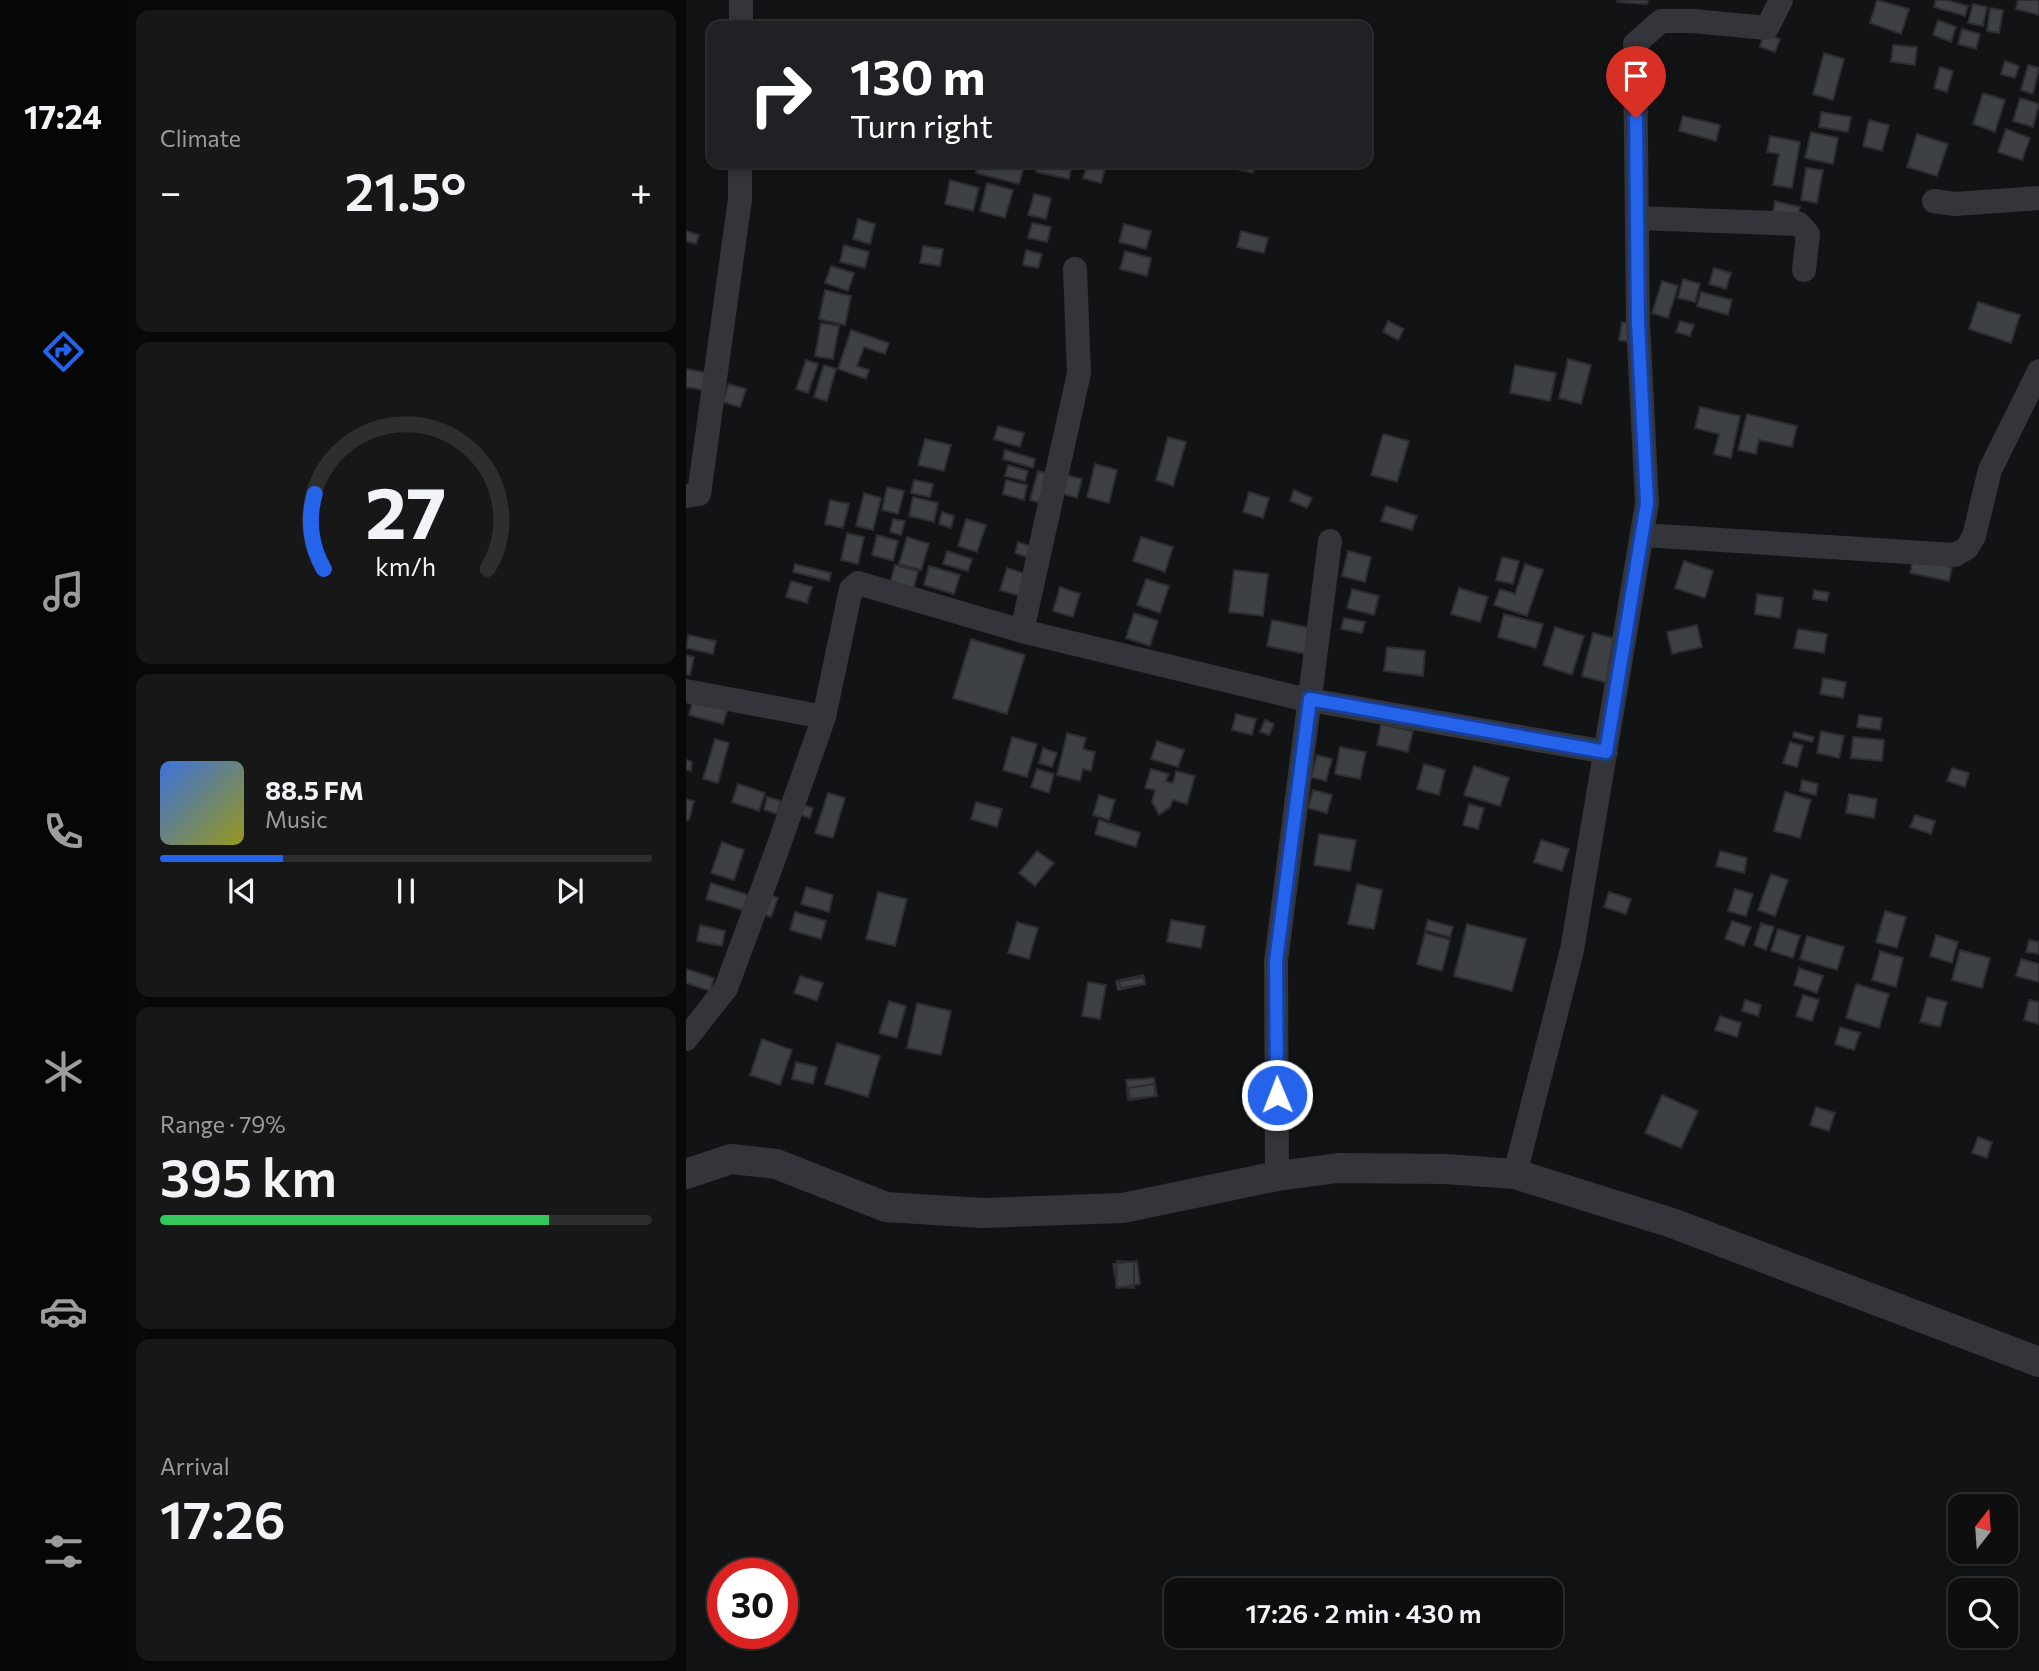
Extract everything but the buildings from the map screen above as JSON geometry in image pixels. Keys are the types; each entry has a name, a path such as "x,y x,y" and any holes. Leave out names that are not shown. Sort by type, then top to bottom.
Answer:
{"street":[{"path":"741,0 741,21"},
{"path":"1515,1174 1572,950 1647,503 1638,323 1634,44 1661,21 1693,21 1767,28 1781,0"},
{"path":"686,496 699,494 740,199 740,168"},
{"path":"1934,201 1955,204 2039,198"},
{"path":"1637,218 1799,224 1808,234 1804,271"},
{"path":"1022,631 1079,373 1075,269"},
{"path":"1642,535 1955,555 1967,548 1973,536 1990,470 2039,371"},
{"path":"1277,1176 1276,961 1330,541"},
{"path":"686,1039 726,988 824,718 851,589 858,583 1022,631 1310,699 1606,752"},
{"path":"686,691 824,718"},
{"path":"686,1174 731,1159 776,1164 886,1207 983,1213 1122,1208 1277,1176 1338,1168 1445,1169 1515,1174 1672,1223 2039,1362"}],"route":[{"path":"1277,1095 1276,961 1310,699 1606,752 1647,503 1638,323 1636,118"}]}
